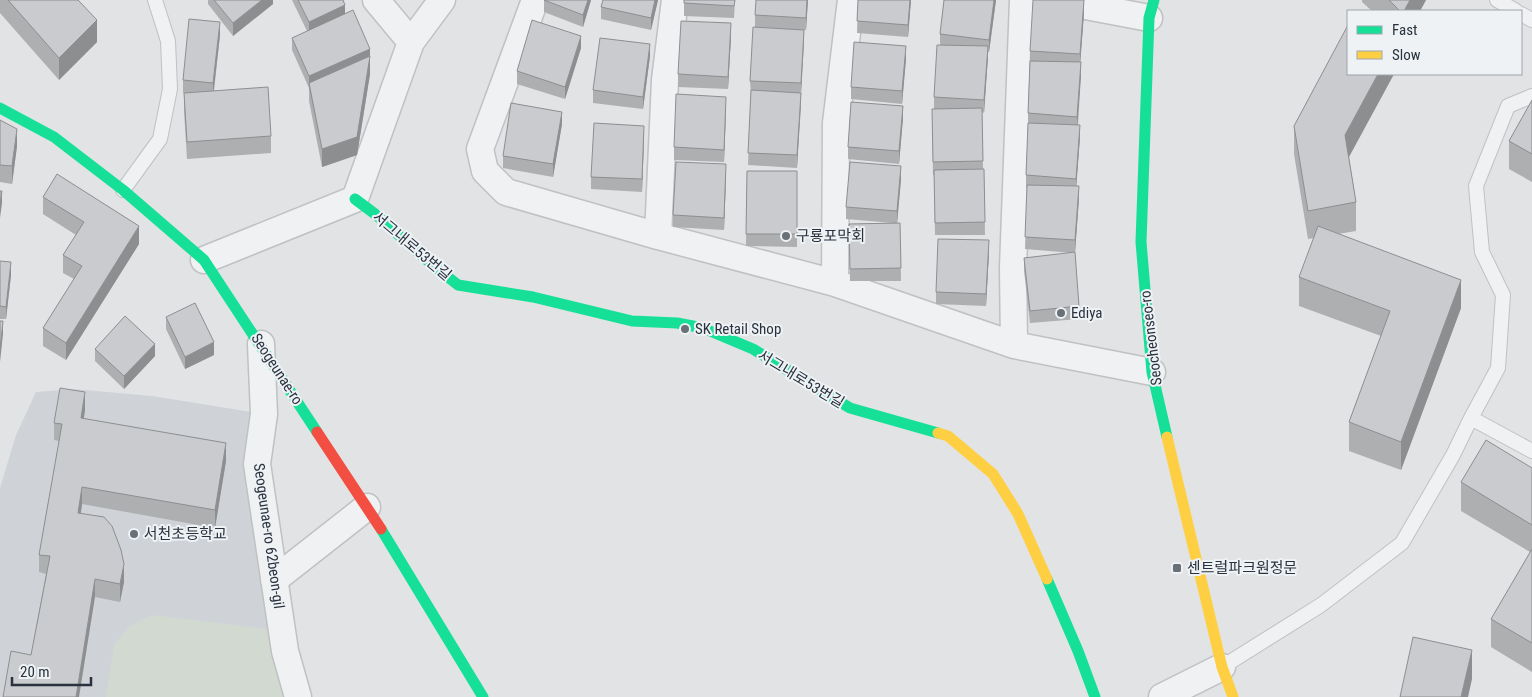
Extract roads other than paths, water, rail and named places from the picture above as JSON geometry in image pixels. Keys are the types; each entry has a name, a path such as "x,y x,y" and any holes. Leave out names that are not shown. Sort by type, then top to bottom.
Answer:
{"street":[{"path":"376,0 411,42"},
{"path":"204,260 355,199 411,42 442,0"},
{"path":"535,0 480,149 486,171 506,192 658,236 834,283 1014,345 1152,372"},
{"path":"658,236 665,80 675,0"},
{"path":"834,283 836,123 851,0"},
{"path":"1014,345 1012,268 1023,0"},
{"path":"1054,0 1151,9"},
{"name":"Seocheonseo-ro","path":"1151,9 1144,130 1141,242 1152,372 1222,667 1233,697"},
{"name":"Seogeunae-ro","path":"0,108 54,137 123,190 204,260 393,546 483,697"},
{"name":"서그내로53번길","path":"355,199 458,285 533,297 632,320 704,328 753,349 850,408 948,436 993,474 1018,514 1096,697"},
{"name":"Seogeunae-ro 62beon-gil","path":"261,344 264,414 257,464 285,651 298,697"},
{"path":"274,580 367,507"},
{"path":"1162,697 1222,667"}],"lane":[{"path":"123,190 160,139 170,89 168,41 155,0"},
{"path":"1497,0 1514,10"},
{"path":"1222,667 1321,605 1402,543 1453,455 1498,368 1502,295 1482,252 1476,186 1508,106 1532,96"},
{"path":"1471,418 1532,451"}],"place":[{"name":"구룡포막회","path":"786,236"},
{"name":"Ediya","path":"1061,313"},
{"name":"SK Retail Shop","path":"685,329"},
{"name":"서천초등학교","path":"134,534"},
{"name":"센트럴파크원정문","path":"1177,568"}]}
